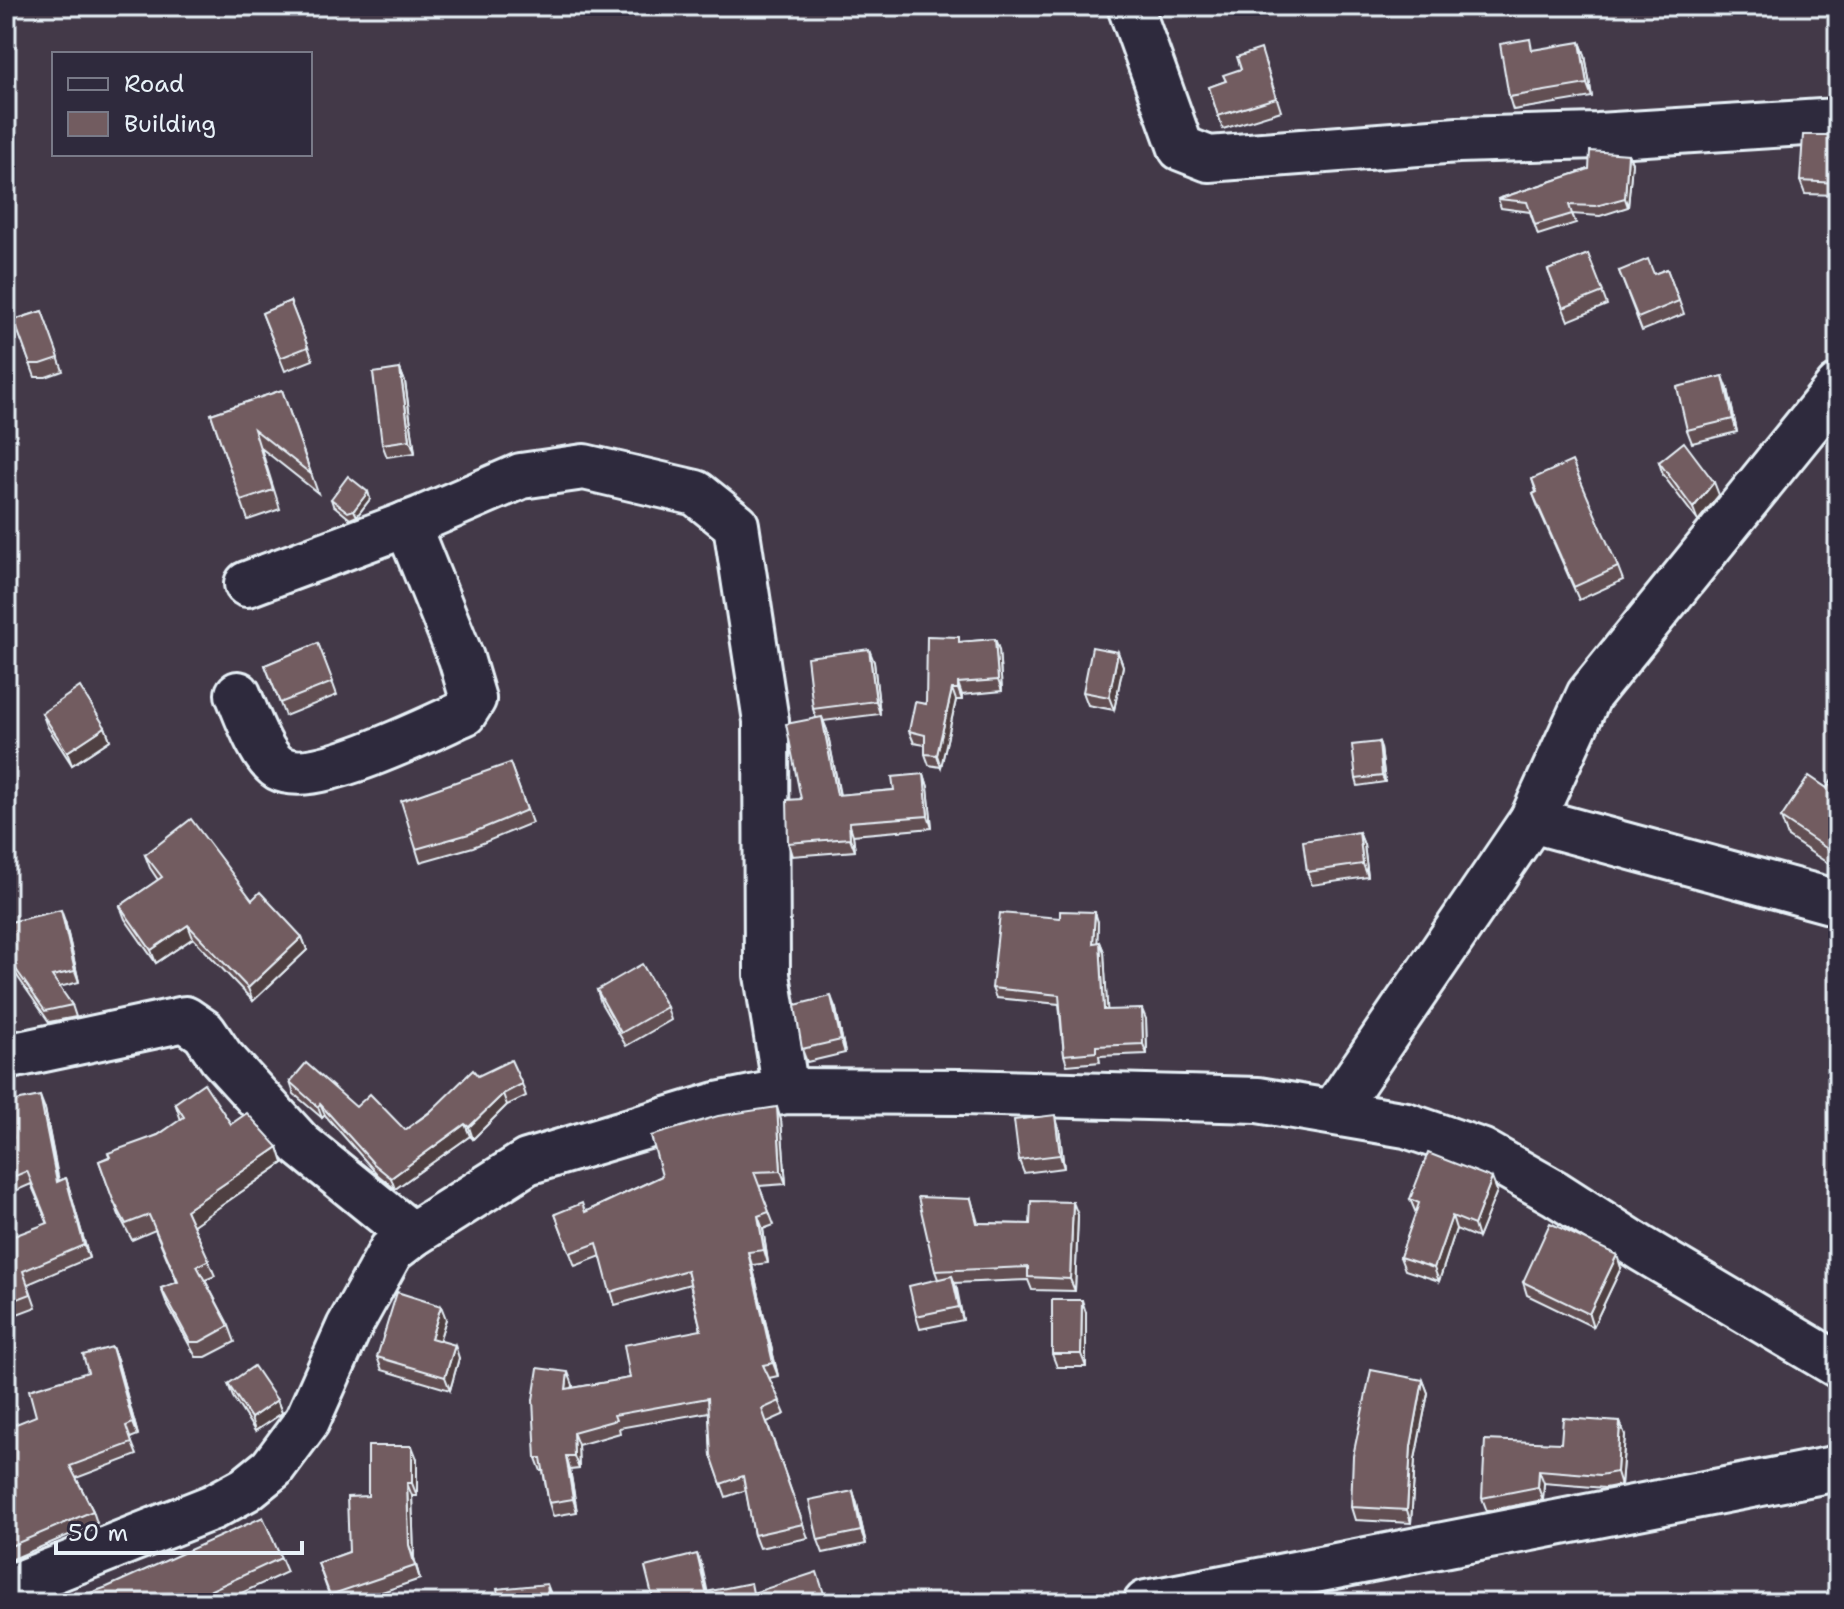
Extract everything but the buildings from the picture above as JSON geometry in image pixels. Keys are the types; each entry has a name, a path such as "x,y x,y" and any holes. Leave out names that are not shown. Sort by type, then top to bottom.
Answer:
{"street":[{"path":"1130,6 1181,148 1209,159 1458,140 1598,136 1838,121"},
{"path":"1334,1111 1532,820 1589,695 1838,387"},
{"path":"247,584 407,524 521,476 584,467 696,493 736,525 766,721 767,975 786,1091"},
{"path":"238,694 258,743 279,768 306,772 345,763 464,713 473,699 465,672 407,524"},
{"path":"1532,820 1838,903"},
{"path":"6,1057 185,1019 204,1032 221,1057 301,1145 412,1235"},
{"path":"6,1589 213,1507 246,1489 272,1468 307,1421 349,1327 391,1251 412,1235 527,1162 717,1105 786,1091 1182,1096 1258,1100 1406,1125 1481,1151 1838,1365"},
{"path":"1146,1603 1838,1468"}]}
